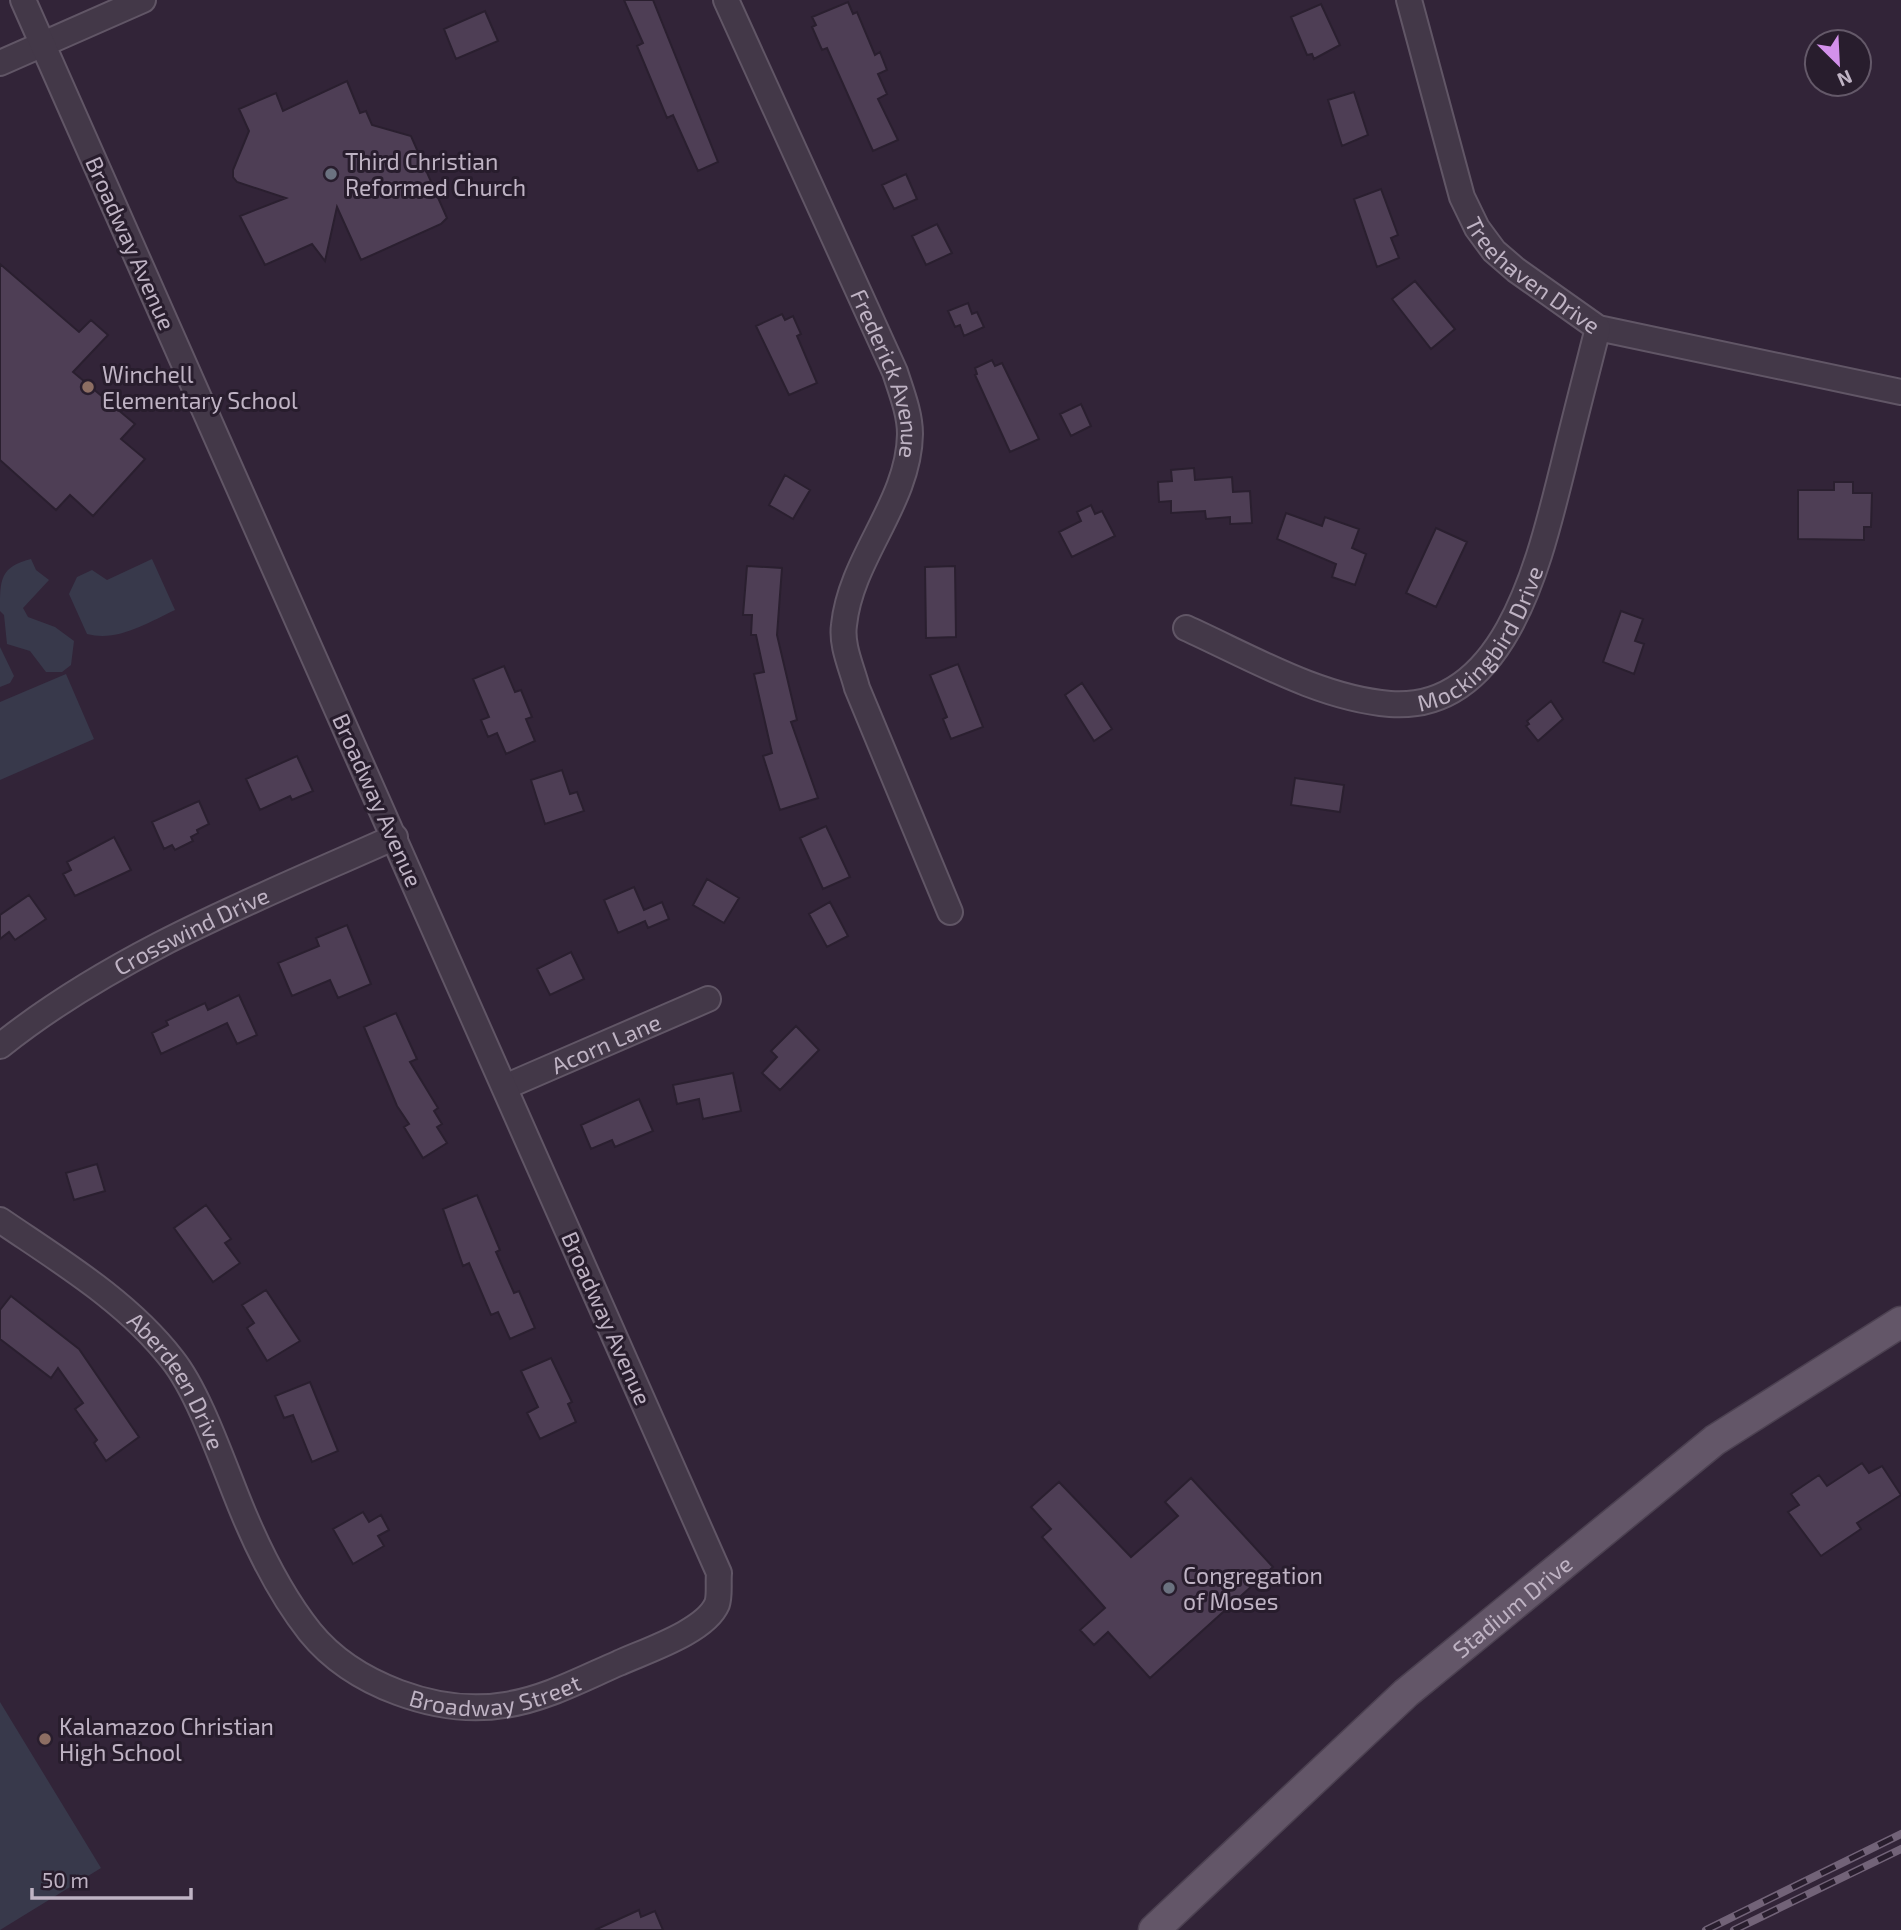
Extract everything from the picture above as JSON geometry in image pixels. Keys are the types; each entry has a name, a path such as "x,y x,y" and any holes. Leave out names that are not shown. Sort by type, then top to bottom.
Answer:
{"main road":[{"name":"Stadium Drive","path":"1154,1930 1406,1692 1715,1440 1901,1322"}],"street":[{"name":"Broadway Avenue","path":"23,0 719,1573 718,1603"},
{"path":"0,63 144,0"},
{"name":"Frederick Avenue","path":"726,0 895,372 905,402 910,432 907,457 897,492 854,580 843,626 846,649 857,688 950,912"},
{"name":"Treehaven Drive","path":"1409,0 1462,197 1477,229 1494,251 1516,270 1598,328 1901,392"},
{"name":"Mockingbird Drive","path":"1186,628 1308,683 1368,701 1406,704 1429,699 1458,686 1483,664 1501,640 1531,583 1598,328"},
{"name":"Crosswind Drive","path":"0,1046 65,999 130,958 395,837"},
{"name":"Acorn Lane","path":"505,1087 708,999"},
{"name":"Aberdeen Drive","path":"0,1220 106,1295 154,1338 174,1361 192,1395 264,1557 287,1598"},
{"name":"Broadway Street","path":"287,1598 310,1633 339,1661 375,1681 419,1699 470,1708 506,1705 551,1693 689,1631 711,1614 718,1603"}],"shaded area":[{"path":"31,559 36,570 49,580 23,608 28,617 55,627 74,641 71,665 62,672 46,672 30,651 7,644 4,615 0,611 0,590 4,576 13,566"},
{"path":"152,559 175,610 121,633 99,636 87,634 69,594 77,577 92,570 107,580"},
{"path":"0,647 14,676 10,683 0,687"},
{"path":"66,674 94,739 0,780 0,702"},
{"path":"0,1702 101,1868 0,1930"}],"building":[{"path":"624,0 653,0 718,162 698,171 673,115 667,118 637,46 643,43"},
{"path":"848,2 853,14 857,12 875,55 880,52 887,70 878,74 887,94 878,99 898,140 873,151 827,48 822,50 812,27 816,25 812,17"},
{"path":"1321,4 1340,45 1314,59 1312,54 1307,55 1291,17"},
{"path":"485,11 498,41 456,59 444,29"},
{"name":"Third Christian Reformed Church","path":"347,81 360,113 366,111 372,125 411,136 447,218 441,224 361,260 337,207 325,261 312,244 265,265 240,216 286,198 237,182 233,177 233,170 249,131 239,109 276,93 283,111"},
{"path":"1354,92 1368,135 1342,146 1328,100"},
{"path":"906,174 917,199 894,209 882,185"},
{"path":"1381,189 1398,235 1391,238 1399,258 1377,267 1354,199"},
{"path":"937,224 952,253 926,265 912,236"},
{"path":"0,264 79,332 91,320 108,335 73,372 135,424 121,439 145,459 93,516 70,495 56,510 0,460"},
{"path":"1415,281 1455,329 1431,349 1392,299"},
{"path":"968,303 972,314 977,312 984,327 964,336 960,325 955,327 948,311"},
{"path":"782,314 785,320 793,316 801,334 797,336 817,383 789,395 756,326"},
{"path":"992,360 995,366 1002,363 1039,439 1010,452 975,375 975,368"},
{"path":"1081,404 1091,426 1071,436 1060,414"},
{"path":"1194,468 1195,480 1232,477 1233,492 1250,491 1252,523 1230,524 1230,517 1206,519 1205,511 1171,513 1171,501 1159,502 1158,482 1172,481 1171,470"},
{"path":"785,475 810,490 793,519 769,505"},
{"path":"1834,482 1853,482 1853,493 1872,493 1871,527 1864,527 1864,540 1798,539 1798,490 1834,490"},
{"path":"1091,505 1095,514 1102,511 1115,536 1072,557 1059,532 1081,521 1077,512"},
{"path":"1286,513 1322,526 1325,517 1359,529 1352,548 1366,554 1355,585 1332,577 1336,564 1277,539"},
{"path":"1436,528 1467,542 1436,607 1406,593"},
{"path":"747,566 782,568 777,635 797,720 791,722 818,798 780,810 763,756 772,753 754,674 764,672 756,635 751,635 752,615 743,615"},
{"path":"955,566 956,637 926,638 925,567"},
{"path":"1621,611 1643,619 1635,641 1644,644 1634,674 1603,662"},
{"path":"958,664 983,727 951,739 943,719 947,717 930,675"},
{"path":"504,666 515,692 521,690 532,717 526,719 535,741 506,754 497,733 488,737 481,720 489,717 473,679"},
{"path":"1082,683 1112,729 1094,741 1065,695"},
{"path":"1551,701 1563,719 1538,741 1526,726 1529,724 1527,721"},
{"path":"297,756 313,791 292,800 290,796 260,810 246,779"},
{"path":"562,770 570,794 577,792 584,811 545,824 531,780"},
{"path":"1295,778 1344,785 1340,812 1291,805"},
{"path":"199,801 209,824 197,830 198,833 191,837 193,841 175,850 172,845 164,849 152,822"},
{"path":"826,826 850,877 823,889 800,838"},
{"path":"114,837 131,870 75,896 63,874 71,870 67,862"},
{"path":"707,879 739,898 724,923 693,905"},
{"path":"634,887 644,910 662,902 669,919 648,928 645,921 618,933 604,900"},
{"path":"29,895 46,919 15,940 9,932 0,939 0,915"},
{"path":"830,902 848,936 827,947 809,914"},
{"path":"347,925 371,984 338,998 330,980 292,996 278,963 319,946 316,938"},
{"path":"571,952 584,979 550,995 537,969"},
{"path":"239,995 257,1035 237,1044 227,1023 161,1054 152,1033 168,1025 166,1021 205,1003 208,1010"},
{"path":"396,1013 417,1059 410,1062 438,1108 434,1111 442,1124 437,1127 447,1143 423,1158 404,1127 409,1124 397,1106 364,1027"},
{"path":"796,1026 819,1050 780,1090 762,1073 777,1057 771,1051"},
{"path":"733,1073 741,1111 703,1119 699,1099 677,1104 673,1085"},
{"path":"639,1099 653,1131 615,1147 612,1140 591,1149 581,1125"},
{"path":"97,1164 105,1191 74,1200 66,1173"},
{"path":"477,1195 500,1250 496,1252 514,1293 519,1291 535,1328 510,1339 498,1312 491,1315 469,1263 463,1266 443,1209"},
{"path":"206,1205 231,1239 225,1243 240,1263 213,1282 174,1228"},
{"path":"266,1290 300,1341 267,1361 247,1328 254,1323 242,1305"},
{"path":"11,1296 79,1349 139,1437 106,1461 94,1443 97,1440 75,1409 83,1403 58,1368 51,1378 0,1339 0,1310"},
{"path":"551,1358 572,1402 568,1404 576,1422 540,1439 527,1413 538,1407 521,1371"},
{"path":"310,1382 338,1451 312,1462 293,1415 284,1418 275,1396"},
{"path":"1862,1463 1869,1473 1882,1466 1901,1495 1857,1523 1861,1529 1821,1556 1788,1512 1799,1505 1791,1494 1819,1475 1827,1486"},
{"name":"Congregation of Moses","path":"1191,1478 1273,1567 1150,1678 1108,1632 1094,1645 1080,1630 1105,1608 1042,1537 1051,1529 1031,1507 1059,1482 1131,1557 1178,1516 1165,1502"},
{"path":"363,1512 369,1522 381,1515 389,1530 378,1536 384,1546 353,1564 333,1529"},
{"path":"639,1910 641,1917 655,1911 663,1930 595,1930"}],"railway":[{"path":"1706,1930 1901,1834"},
{"path":"1734,1930 1901,1849"}],"place":[{"name":"Third Christian Reformed Church","path":"331,174"},
{"name":"Winchell Elementary School","path":"88,387"},
{"name":"Congregation of Moses","path":"1169,1588"},
{"name":"Kalamazoo Christian High School","path":"45,1739"}]}
